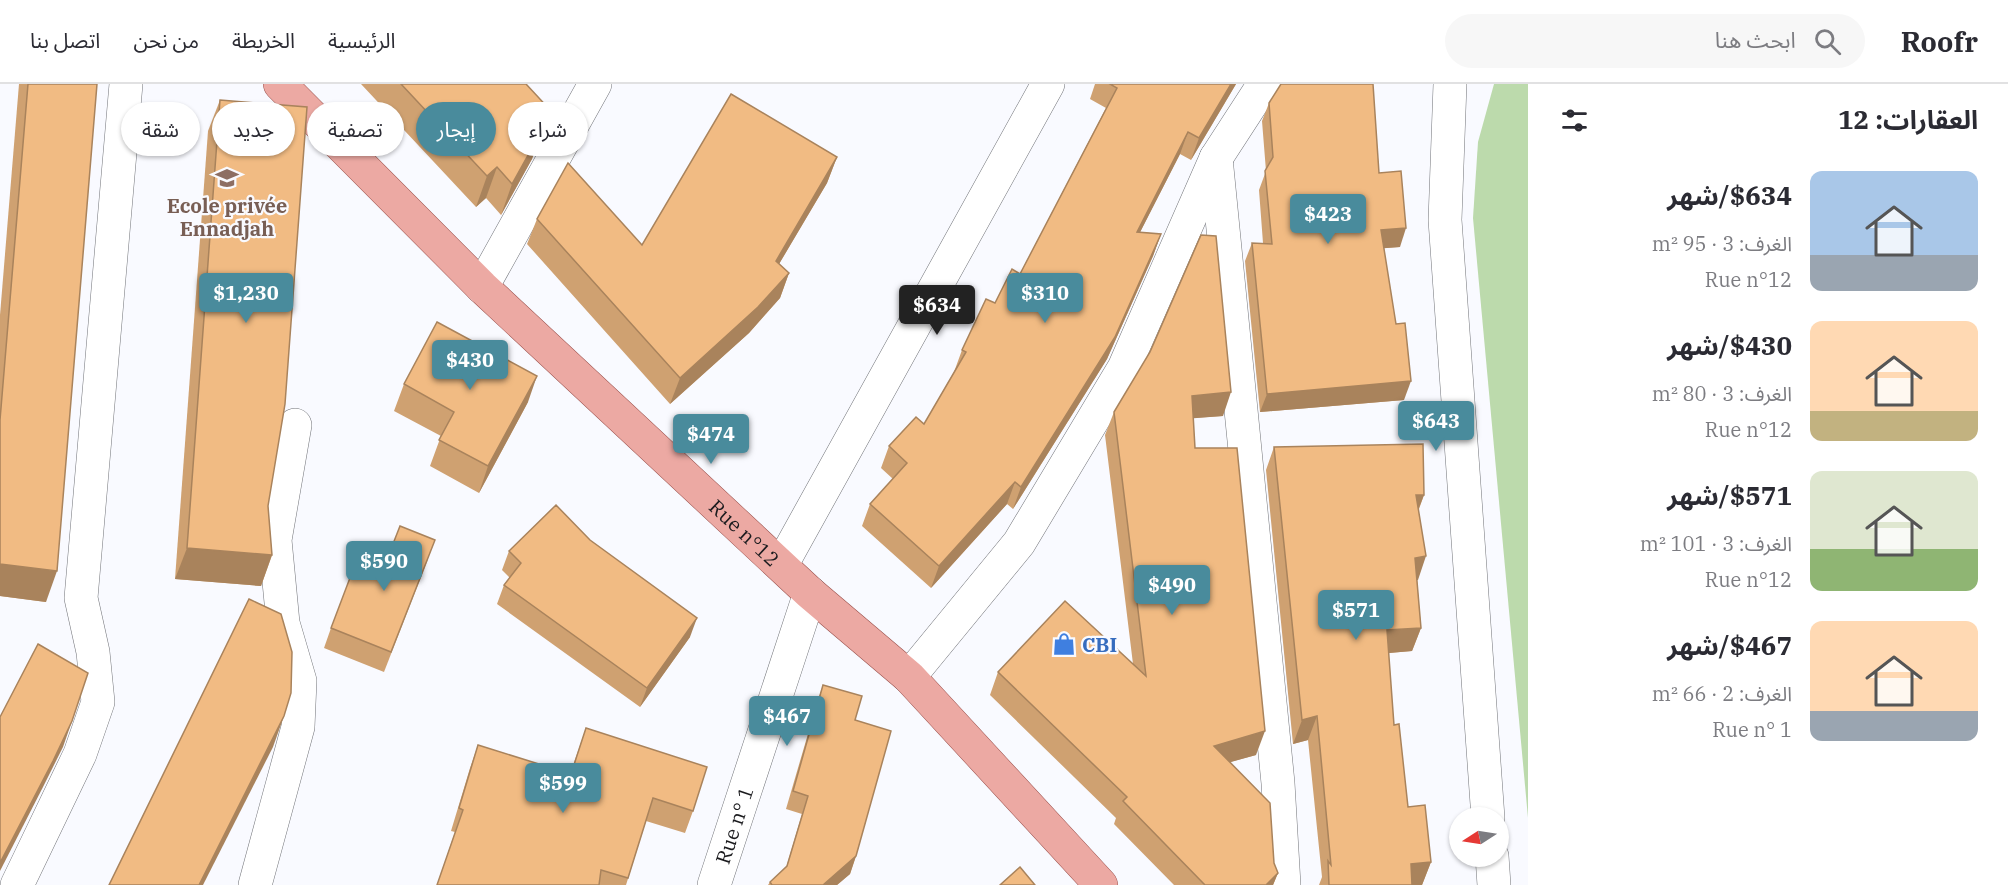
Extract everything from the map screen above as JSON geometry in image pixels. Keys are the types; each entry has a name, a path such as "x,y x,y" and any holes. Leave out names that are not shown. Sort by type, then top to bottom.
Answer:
{"main road":[{"name":"Rue n°12","path":"280,84 482,286 782,564 810,593 909,678 1101,885"}],"street":[{"path":"17,885 80,754 98,702 93,652 81,598 126,84"},
{"path":"482,286 595,84"},
{"path":"782,564 1048,84"},
{"path":"909,678 1019,543 1124,368 1216,158 1264,84"},
{"path":"1450,84 1445,220 1487,807"},
{"path":"1216,158 1278,783 1284,885"},
{"path":"255,885 298,726 300,681 283,623 276,540 295,425"},
{"name":"Rue n° 1","path":"714,885 810,593"},
{"path":"1493,867 1494,885"}],"green space":[{"path":"1494,84 1528,84 1528,818 1473,218 1478,142"}],"building":[{"path":"28,84 97,84 57,571 0,564 0,420"},
{"path":"401,84 526,84 543,102 508,102 508,156 528,156 512,184 497,167 487,176 468,156 496,156 496,102 418,102"},
{"path":"1110,84 1231,84 1199,138 1188,132 1137,232 1161,234 1115,337 1021,487 1015,482 939,566 870,504 907,463 889,446 916,417 924,424 966,352 962,350 986,299 995,303 1012,269 1020,274 1117,88"},
{"path":"1281,84 1373,84 1379,173 1401,171 1406,228 1381,230 1396,324 1405,323 1411,381 1267,394 1252,243 1272,244 1265,171 1273,157 1269,103"},
{"path":"731,94 837,157 776,261 789,273 758,307 680,378 537,219 568,163 642,245"},
{"path":"220,100 245,102 220,102"},
{"path":"295,106 307,107 285,404 268,506 272,555 187,548 216,156 295,156"},
{"path":"1201,235 1216,236 1231,392 1192,396 1195,448 1237,448 1265,731 1214,746 1270,803 1274,863 1278,873 1266,885 1205,885 1123,801 1127,797 998,672 1065,601 1146,676 1114,412 1150,352"},
{"path":"437,322 537,376 488,466 439,440 454,412 404,384"},
{"path":"1423,444 1424,495 1416,495 1426,556 1415,558 1421,628 1387,630 1394,725 1399,724 1408,807 1425,805 1431,862 1411,864 1412,885 1329,885 1328,861 1331,865 1317,716 1302,720 1274,447"},
{"path":"556,505 590,540 697,618 647,688 504,585 521,563 509,551"},
{"path":"400,526 435,540 391,652 331,628 356,562 382,572"},
{"path":"249,599 281,614 292,652 291,693 284,716 199,885 109,885"},
{"path":"38,644 88,673 72,721 0,863 0,717"},
{"path":"823,685 862,696 855,720 891,731 856,856 823,885 772,885 770,882 787,866 808,796 793,791"},
{"path":"586,728 707,767 693,811 653,798 628,878 601,870 599,885 437,885 463,810 459,808 478,745 571,774"},
{"path":"1020,867 1035,885 1000,885"}],"place":[{"name":"Ecole privée Ennadjah","path":"227,178"},
{"name":"CBI","path":"1064,644"}]}
